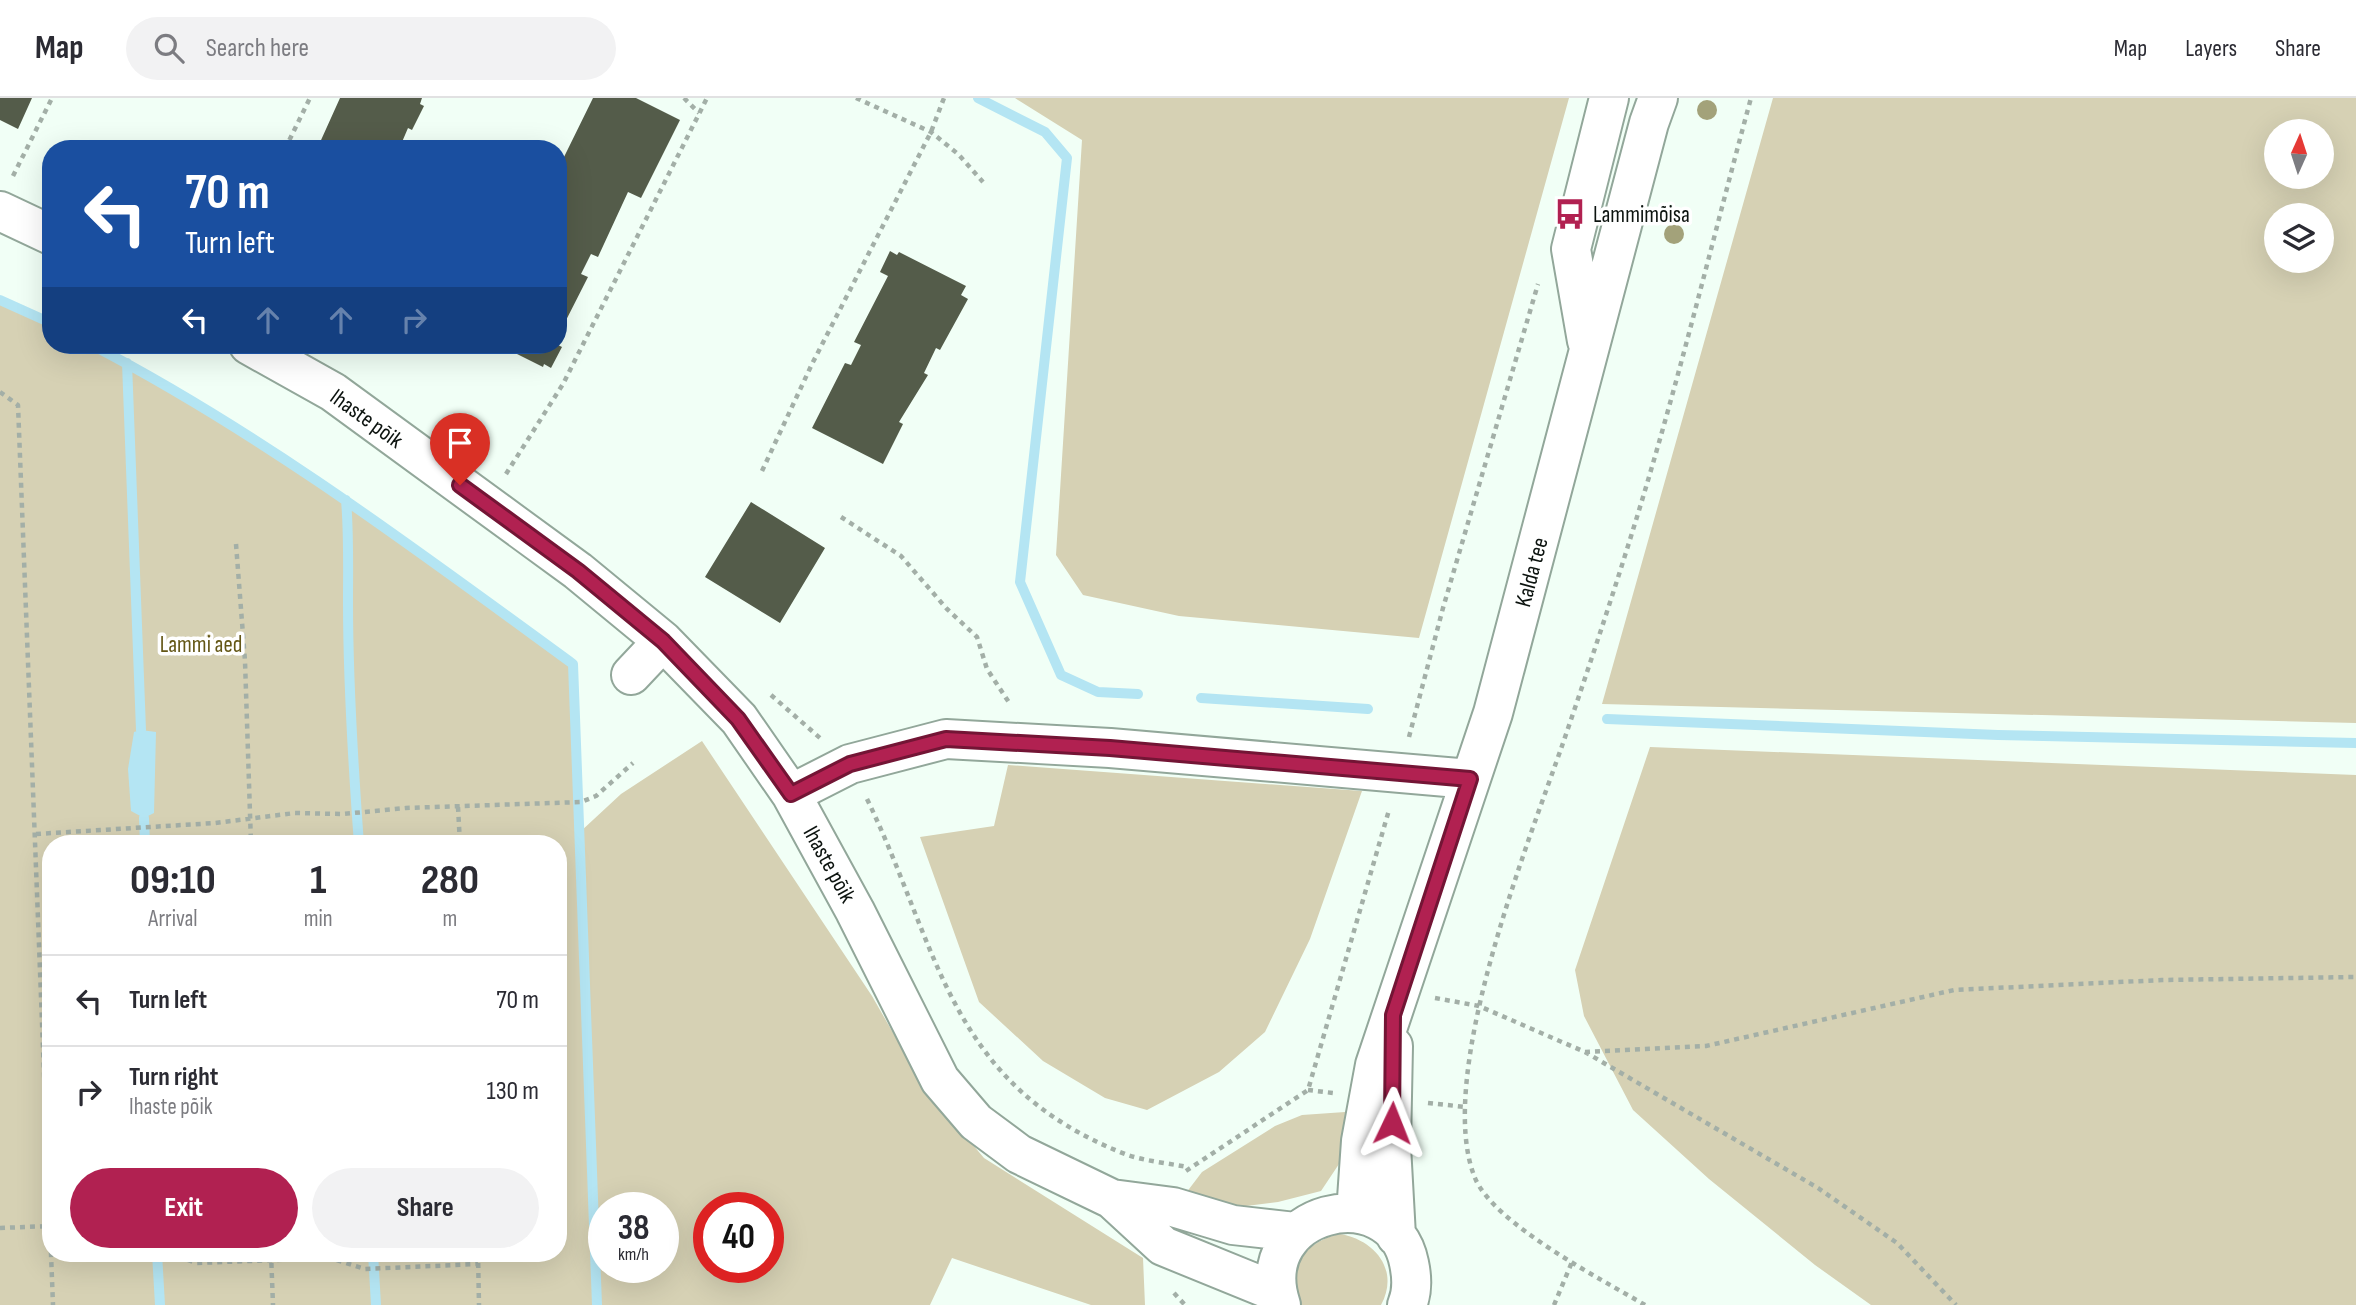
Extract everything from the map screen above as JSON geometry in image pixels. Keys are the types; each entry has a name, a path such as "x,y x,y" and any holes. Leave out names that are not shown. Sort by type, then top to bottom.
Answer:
{"street":[{"path":"1589,354 1571,249 1609,98"},
{"name":"Kalda tee","path":"1356,1213 1367,1096 1493,713 1652,106"},
{"path":"4,199 42,228"},
{"name":"Ihaste põik","path":"265,354 333,392 578,571 663,641 738,719 791,794 855,911 940,1080 976,1122 1019,1154 1112,1199 1163,1245 1279,1298"},
{"path":"631,675 663,641"},
{"path":"791,794 850,764 946,739 1110,748 1470,779"},
{"name":"Kalda tee","path":"1396,1003 1391,1146 1396,1236"},
{"name":"Ihaste põik","path":"1112,1199 1173,1207 1233,1225 1295,1233"},
{"path":"1279,1298 1276,1270 1281,1251 1295,1233 1312,1220 1332,1213 1356,1213 1378,1221 1396,1236 1408,1256 1416,1301"}],"path":[{"path":"4,199 52,98"},
{"path":"289,140 310,98"},
{"path":"684,98 699,113"},
{"path":"500,484 563,384 707,98"},
{"path":"856,98 931,132 958,154 983,182"},
{"path":"762,471 812,364 931,132 944,98"},
{"path":"1645,1305 1572,1262 1495,1207 1475,1179 1466,1140 1466,1107 1479,1006 1514,883 1611,606 1647,485 1751,98"},
{"path":"1173,1207 1188,1167 1308,1090 1400,771 1443,608 1541,272"},
{"path":"0,392 18,405 42,1002"},
{"path":"841,517 901,555 947,609 977,637 987,669 1005,700 1018,712"},
{"path":"236,544 245,661 251,835"},
{"path":"36,834 150,827 295,813 343,814 406,808 581,802 596,796 634,763"},
{"path":"458,807 460,835"},
{"path":"1585,1052 1706,1046 1954,990 2137,981 2356,977"},
{"path":"1396,1003 1479,1006 1585,1052 1818,1188 1897,1243 1956,1305"},
{"path":"0,1228 42,1226"},
{"path":"1163,1245 1160,1278 1185,1305"},
{"path":"51,1262 53,1305"},
{"path":"193,1262 221,1262"},
{"path":"271,1262 273,1305"},
{"path":"343,1262 365,1269 478,1264 480,1305"},
{"path":"1554,1305 1572,1262"}],"green space":[{"path":"1015,98 1569,98 1419,638 1179,616 1083,595 1056,555 1082,140"},
{"path":"1773,98 2356,98 2356,723 1602,704"},
{"name":"Lammi aed","path":"0,300 42,319 42,354 110,354 127,363 346,500 573,664 580,832 621,794 702,741 872,996 924,1087 984,1158 1143,1258 1145,1305 1091,1305 952,1258 930,1305 0,1305"},
{"path":"1650,747 2356,775 2356,1305 1871,1305 1815,1265 1709,1179 1633,1110 1584,1016 1575,970"},
{"path":"1008,765 1362,791 1310,939 1265,1032 1219,1072 1147,1110 1105,1098 1043,1061 979,1002 920,837 994,826"},
{"path":"1345,1112 1343,1158 1321,1191 1278,1202 1238,1207 1186,1193 1202,1172 1275,1126 1302,1115"},
{"path":"1340,1234 1364,1243 1381,1259 1388,1280 1381,1305 1301,1305 1296,1280 1301,1259 1316,1243"}],"water":[{"path":"134,732 156,732 154,813 144,818 131,811 128,769"}],"building":[{"path":"0,98 32,98 18,129 0,120"},
{"path":"340,98 422,98 420,104 424,106 412,130 408,128 403,140 321,140"},
{"path":"593,98 636,98 680,120 641,198 628,192 598,257 591,254 581,274 588,277 567,318 567,151"},
{"path":"890,251 897,255 899,252 966,286 961,295 968,299 940,350 936,348 924,373 928,375 899,422 903,424 883,464 812,428 845,363 851,365 861,345 854,342 888,276 880,272"},
{"path":"517,354 558,354 551,368 544,364 543,367"},
{"path":"751,502 825,548 780,623 705,577"}],"waterway":[{"path":"978,98 1045,132 1067,158 1020,582 1061,675 1098,692 1138,694"},
{"path":"0,300 42,319"},
{"path":"108,354 218,416 338,495 573,664 597,1305"},
{"path":"127,363 141,730"},
{"path":"346,500 350,692 358,835"},
{"path":"1201,698 1368,709"},
{"path":"1607,719 1998,735 2356,743"},
{"path":"144,818 145,835"},
{"path":"158,1262 160,1305"},
{"path":"374,1262 376,1305"}],"place":[{"name":"Lammimõisa","path":"1570,214"}],"route":[{"path":"460,485 578,571 663,641 738,719 791,794 850,764 946,739 1110,748 1470,779 1393,1015 1392,1123"}]}
